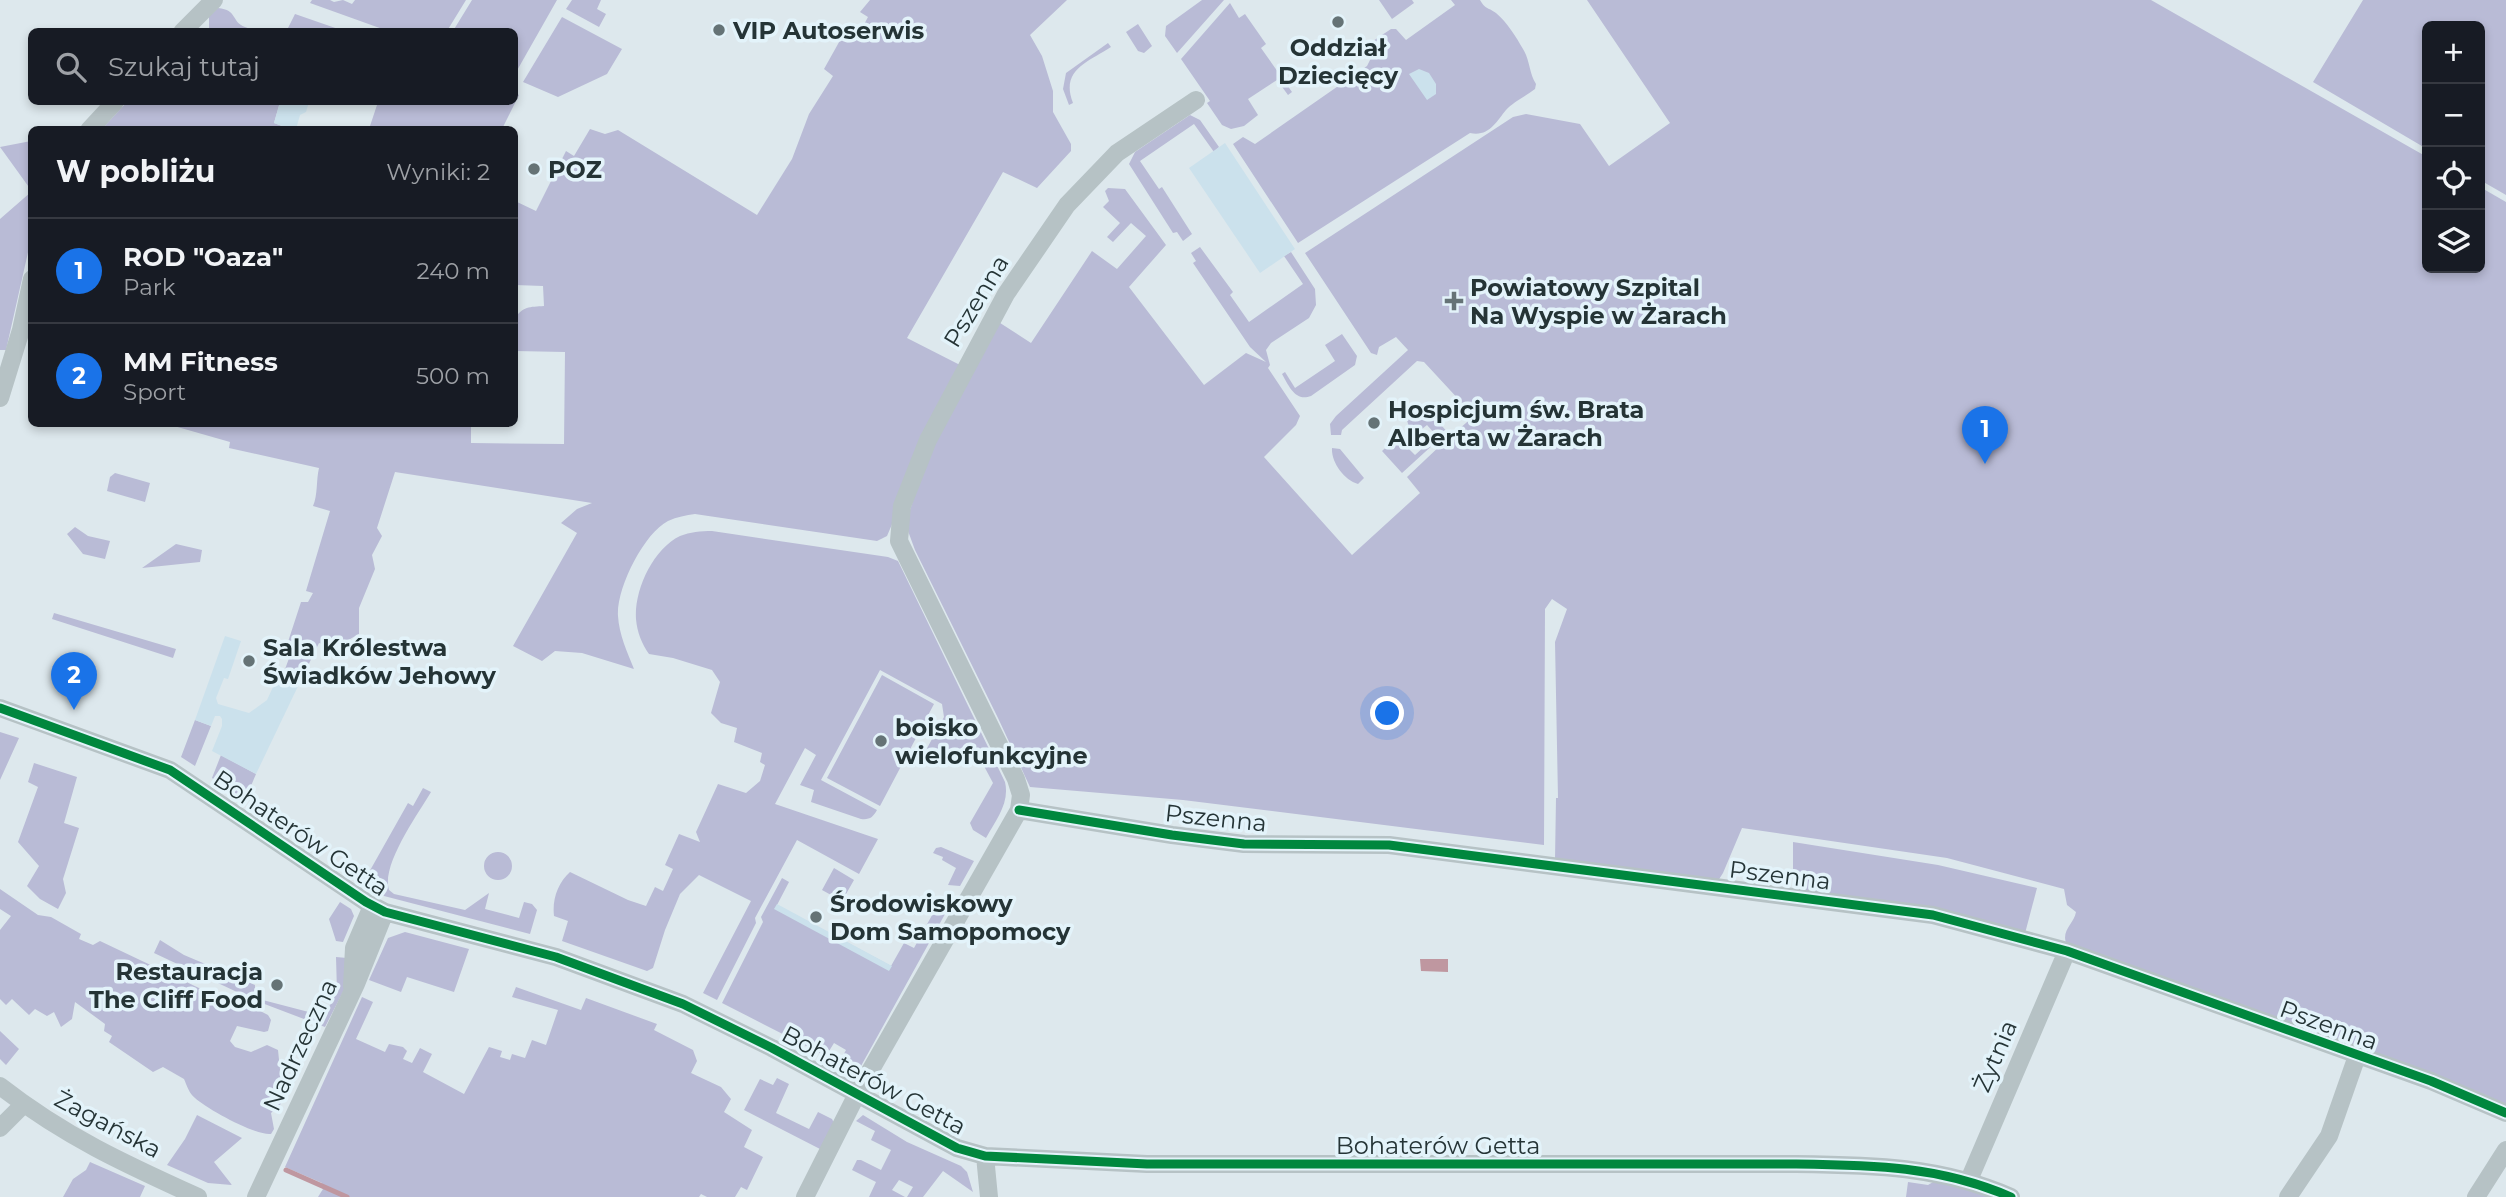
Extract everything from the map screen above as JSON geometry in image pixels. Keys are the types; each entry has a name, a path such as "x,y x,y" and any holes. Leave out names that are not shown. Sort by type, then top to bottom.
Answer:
{"street":[{"path":"186,28 214,0"},
{"name":"Pszenna","path":"1196,100 1127,145 1067,205 987,325 928,440 902,506 900,541 1016,779 1021,795 1019,810 1244,844 1389,845 1933,915 2067,951 2431,1081 2506,1113"},
{"path":"93,126 112,105"},
{"path":"0,398 18,342 28,297"},
{"name":"Bohaterów Getta","path":"0,708 170,770 379,909 531,949 655,992 718,1020 957,1148 985,1156 1147,1164 1796,1164 1908,1168 1969,1180 2011,1197"},
{"path":"805,1197 858,1094 1019,810"},
{"name":"Nadrzeczna","path":"256,1197 351,993 379,909"},
{"name":"Żytnia","path":"1969,1180 2067,951"},
{"path":"2288,1197 2329,1136 2357,1056"},
{"name":"Żagańska","path":"0,1086 89,1146 198,1197"},
{"path":"0,1128 24,1104"},
{"path":"2476,1197 2506,1150"},
{"path":"985,1156 989,1197"}],"shaded area":[{"path":"312,0 343,0 352,4 355,0 466,0 449,28 380,28 310,3"},
{"path":"472,0 557,0 518,69 518,28 455,28"},
{"path":"572,0 601,0 597,9 606,14 599,27 566,9"},
{"path":"870,0 1067,0 1030,35 1042,56 1053,91 1053,112 1071,144 1071,151 1037,188 1003,172 907,338 960,365 887,536 877,541 695,514 675,518 659,527 641,549 622,591 619,623 634,669 582,653 555,651 542,661 513,646 577,533 561,523 577,509 592,503 395,472 377,528 382,536 372,555 375,569 359,608 359,634 334,648 319,643 302,678 284,672 292,650 286,648 301,602 308,602 313,593 306,591 330,511 313,506 319,468 229,448 230,442 178,427 471,427 471,443 564,444 565,352 518,351 518,315 527,308 544,306 543,286 518,285 518,202 536,211 566,151 574,156 590,129 605,134 618,130 757,215 792,159 809,114 833,76 824,69 843,35 860,32 868,17 860,12"},
{"path":"1202,0 1224,0 1177,53 1165,36 1166,26"},
{"path":"1379,0 1412,0 1414,3 1392,19"},
{"path":"1451,0 1480,0 1500,17 1525,53 1536,84 1535,89 1509,107 1487,131 1470,133 1298,243 1233,144 1243,137 1255,144 1367,66 1372,56 1363,52 1373,41 1391,29 1396,29 1406,40 1455,5"},
{"path":"1587,0 2151,0 2422,154 2422,273 2485,273 2485,190 2506,202 2506,1106 2067,945 2066,932 2076,912 2067,905 2064,889 1947,858 1742,828 1723,873 1714,887 1555,860 1558,798 1555,642 1567,609 1552,599 1545,609 1544,845 1183,800 1030,787 915,550 908,531 908,516 932,443 997,321 1031,343 1092,251 1117,269 1146,236 1131,223 1113,242 1107,237 1120,223 1103,207 1109,201 1105,191 1108,188 1125,189 1166,245 1129,287 1204,385 1246,353 1266,362 1250,347 1193,263 1196,261 1191,253 1200,247 1233,292 1230,295 1249,322 1303,284 1284,256 1291,252 1315,289 1316,305 1309,318 1271,343 1266,350 1270,365 1268,368 1300,416 1296,425 1264,457 1352,555 1420,493 1407,477 1443,443 1427,425 1413,430 1406,417 1421,403 1451,436 1474,416 1424,362 1417,361 1342,430 1341,435 1331,435 1330,424 1336,416 1408,350 1396,337 1379,347 1377,355 1371,353 1305,253 1513,117 1526,114 1580,124 1609,166 1670,123"},
{"path":"2363,0 2506,0 2506,195 2485,183 2485,21 2422,21 2422,146 2313,82"},
{"path":"1230,3 1239,18 1245,14 1266,44 1261,48 1292,92 1288,95 1277,80 1248,99 1258,115 1244,126 1231,129 1222,125 1207,103 1210,101 1181,59"},
{"path":"218,8 224,9 241,25 250,28 209,28 209,16"},
{"path":"295,14 335,28 288,28"},
{"path":"562,17 622,49 607,74 558,97 523,82"},
{"path":"1138,24 1152,46 1144,53 1138,51 1126,32"},
{"path":"1108,43 1111,47 1078,68 1073,75 1070,92 1073,103 1069,105 1063,89 1066,73"},
{"path":"1419,69 1429,73 1436,84 1436,94 1427,100 1409,74"},
{"path":"124,105 279,105 274,123 282,126 105,126"},
{"path":"279,105 308,105 306,112 300,115 297,126 274,123"},
{"path":"377,105 514,105 504,126 370,126"},
{"path":"1190,115 1200,120 1219,147 1214,152 1194,124 1140,161 1159,189 1162,187 1192,234 1183,241 1177,232 1173,233 1129,164 1135,152"},
{"path":"28,142 28,186 0,147"},
{"path":"1225,143 1295,249 1260,273 1189,168"},
{"path":"28,195 28,252 6,350 0,350 0,219"},
{"path":"1342,334 1357,356 1355,365 1311,396 1297,395 1282,374 1285,372 1295,388 1335,361 1325,345"},
{"path":"1427,437 1436,442 1402,473 1382,451 1393,441 1406,446 1415,455 1425,446 1422,442"},
{"path":"1332,448 1340,449 1364,478 1358,484 1339,470"},
{"path":"115,473 150,483 145,502 107,491 110,477"},
{"path":"75,527 88,536 110,541 105,559 83,554 67,534"},
{"path":"712,531 888,557 898,561 1005,782 1006,790 1001,811 986,838 973,830 970,823 993,783 976,751 949,765 925,752 944,717 942,704 880,670 821,780 877,810 874,814 861,819 811,802 814,790 800,785 816,755 805,748 775,804 878,839 859,874 797,840 755,918 756,923 717,1000 703,993 751,901 699,875 680,894 653,968 647,971 562,941 568,921 554,916 557,892 570,872 646,906 655,887 663,891 673,869 665,865 679,834 700,842 696,832 718,784 746,793 760,781 765,765 760,762 762,753 734,742 737,728 721,723 711,713 720,682 712,670 649,654 640,638 637,624 636,608 642,583 661,550 680,536"},
{"path":"176,544 202,550 200,562 142,568"},
{"path":"54,613 176,649 173,658 52,619"},
{"path":"225,636 241,641 228,679 224,678 216,698 218,704 249,713 267,700 279,674 300,682 256,774 212,751 222,726 220,716 215,716 211,726 195,720"},
{"name":"boisko wielofunkcyjne","path":"882,675 934,704 880,806 827,778"},
{"path":"195,720 211,726 195,766 181,757"},
{"path":"0,732 19,738 0,780"},
{"path":"221,755 256,774 245,800 212,778"},
{"path":"34,763 77,777 64,823 79,828 63,879 66,893 58,909 40,899 27,886 39,866 18,842 38,787 28,782"},
{"path":"423,788 431,792 395,854 390,867 389,890 394,894 465,910 489,893 485,909 519,918 524,902 532,904 537,910 530,934 384,896 370,887 375,878 368,874 408,803 413,806"},
{"path":"1793,842 1938,865 2037,888 2023,941 1793,890"},
{"path":"941,847 974,861 960,886 948,885 956,868 942,860 943,857 933,853 936,848"},
{"path":"498,852 508,856 512,866 508,876 498,880 488,876 484,866 488,856"},
{"path":"834,868 854,880 842,901 822,890"},
{"path":"782,878 789,882 777,905 891,966 904,943 914,948 942,897 950,905 861,1066 851,1070 839,1063 846,1050 834,1043 826,1056 722,1003"},
{"path":"0,889 38,915 51,917 81,934 79,939 93,945 100,941 220,998 235,998 268,1015 271,1020 268,1031 237,1026 230,1041 235,1047 251,1052 267,1045 278,1050 283,1099 271,1113 274,1129 271,1134 254,1131 210,1109 193,1096 184,1079 163,1067 153,1072 109,1042 112,1036 104,1031 105,1024 75,1002 72,1019 61,1027 54,1012 47,1016 35,1009 29,1015 12,999 6,1005 0,999 0,930 11,916 0,909"},
{"path":"340,902 351,909 354,916 343,942 336,941 329,919"},
{"path":"777,904 892,966 889,971 774,909"},
{"path":"405,932 469,949 454,992 407,977 401,992 369,980 388,938"},
{"path":"160,940 184,955 255,985 255,998 324,1016 337,992 336,957 347,958 344,990 325,1027 254,1000 154,953"},
{"path":"1420,959 1448,959 1448,972 1421,971"},
{"path":"516,987 581,1010 586,998 657,1024 654,1030 693,1050 697,1061 691,1073 721,1087 731,1099 724,1112 752,1130 744,1147 763,1157 747,1190 741,1187 735,1197 707,1197 701,1194 699,1197 318,1197 323,1189 322,1183 285,1167 362,997 373,1002 356,1039 385,1052 389,1044 403,1047 407,1051 403,1059 412,1063 420,1048 432,1054 423,1072 464,1094 489,1047 502,1051 500,1057 510,1060 512,1054 525,1058 532,1040 546,1045 558,1010 512,997"},
{"path":"0,1031 19,1049 6,1065 0,1059"},
{"path":"777,1078 789,1084 776,1113 809,1129 818,1112 832,1119 834,1123 820,1149 744,1110 760,1079 773,1085"},
{"path":"197,1115 242,1138 214,1162 232,1185 208,1183 167,1165"},
{"path":"863,1115 907,1142 961,1166 967,1172 973,1192 943,1171 923,1197 907,1197 913,1187 899,1180 892,1190 905,1197 869,1197 876,1182 852,1170 857,1160 861,1160 881,1170 891,1150 871,1140 875,1131 856,1121"},
{"path":"90,1162 145,1186 140,1197 63,1197 73,1179 86,1170"},
{"path":"1944,1181 1991,1197 1906,1197 1908,1182 1928,1185"}],"waterway":[{"path":"286,1170 347,1197"}],"cycle path":[{"path":"0,708 170,770 366,902 385,912 556,957 683,1004 772,1048 957,1148 985,1156 1147,1164 1852,1165 1932,1173 2011,1197"},
{"path":"1019,810 1244,844 1389,845 1933,915 2067,951 2431,1081 2506,1113"}],"place":[{"name":"Oddział Dziecięcy","path":"1338,22"},
{"name":"VIP Autoserwis","path":"719,30"},
{"name":"POZ","path":"534,169"},
{"name":"Powiatowy Szpital Na Wyspie w Żarach","path":"1454,301"},
{"name":"Hospicjum św. Brata Alberta w Żarach","path":"1374,423"},
{"name":"ROD \"Oaza\"","path":"1985,464"},
{"name":"Sala Królestwa Świadków Jehowy","path":"249,661"},
{"name":"MM Fitness","path":"74,710"},
{"name":"boisko wielofunkcyjne","path":"881,741"},
{"name":"Środowiskowy Dom Samopomocy","path":"816,917"},
{"name":"Restauracja The Cliff Food","path":"277,985"}]}
